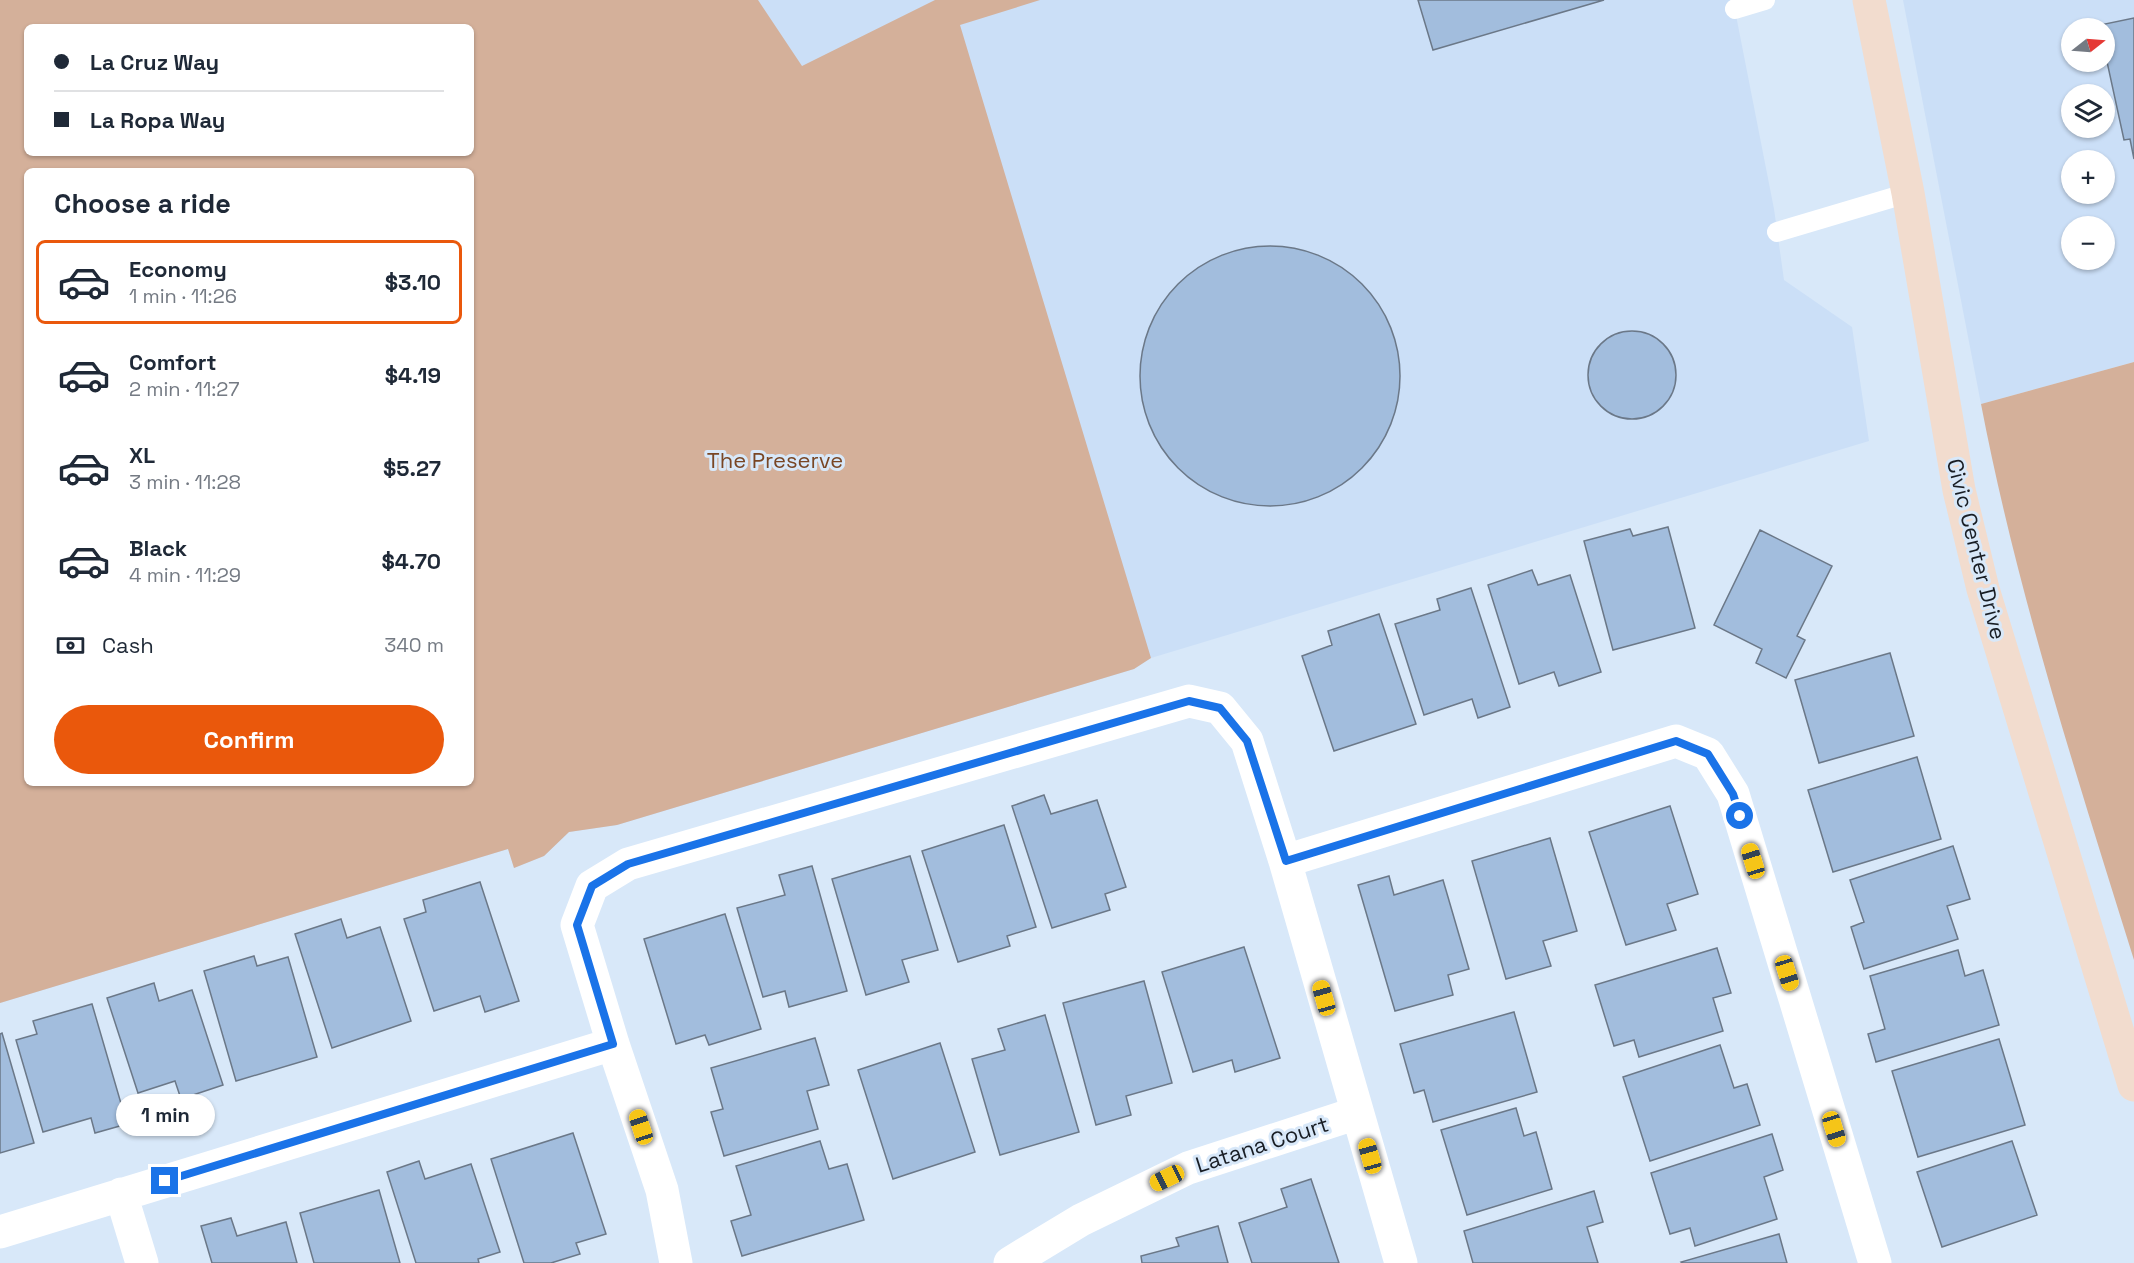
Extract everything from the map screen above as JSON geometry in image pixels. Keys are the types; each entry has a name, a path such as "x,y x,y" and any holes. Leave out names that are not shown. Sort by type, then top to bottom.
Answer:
{"street":[{"name":"Civic Center Drive","path":"1877,2 1959,490 1983,589 2134,1085"},
{"path":"676,1263 662,1190 613,1044 577,925 592,886 628,864 1189,701 1220,708 1247,741 1286,861 1401,1263"},
{"path":"1286,861 1676,741 1708,754 1733,794 1875,1263"},
{"path":"0,1232 613,1044"},
{"name":"Latana Court","path":"1010,1263 1081,1220 1188,1167 1357,1113"},
{"path":"121,1194 142,1263"}],"lane":[{"path":"1735,9 1765,0"},
{"path":"1777,232 1908,193"}],"shaded area":[{"path":"0,0 1733,0 1774,209 1784,280 1852,327 1869,441 1151,658 1134,669 617,825 569,832 544,856 514,868 508,849 0,1003"},
{"path":"1903,0 2134,0 2134,362 1981,404"}],"green space":[{"name":"The Preserve","path":"0,0 758,0 802,66 935,0 1040,0 960,25 1151,658 1134,669 617,825 569,832 544,856 514,868 508,849 0,1003"},
{"path":"2134,362 2134,960 2030,614 1981,404"}],"building":[{"path":"1418,0 1604,0 1433,50"},
{"path":"2134,18 2134,159 2130,139 2124,140 2115,99 2115,84 2112,84 2109,72 2115,72 2115,22"},
{"path":"1257,246 1283,246 1308,251 1331,261 1353,275 1371,293 1385,315 1395,338 1400,376 1395,414 1385,437 1371,459 1353,477 1331,491 1308,501 1283,506 1257,506 1232,501 1209,491 1187,477 1169,459 1155,437 1145,414 1140,389 1140,363 1145,338 1155,315 1169,293 1187,275 1209,261 1232,251"},
{"path":"1632,331 1649,334 1663,344 1673,358 1676,375 1673,392 1663,406 1649,416 1632,419 1615,416 1601,406 1591,392 1588,375 1591,358 1601,344 1615,334"},
{"path":"1668,527 1695,628 1613,650 1584,541 1630,529 1633,536"},
{"path":"1760,530 1832,566 1797,636 1805,640 1786,678 1756,663 1762,649 1714,625"},
{"path":"1532,570 1538,585 1570,575 1601,672 1559,686 1554,672 1519,684 1488,585"},
{"path":"1471,588 1510,707 1478,718 1472,699 1424,715 1395,624 1440,610 1437,599"},
{"path":"1379,614 1416,724 1334,751 1302,656 1332,645 1328,631"},
{"path":"1890,653 1914,736 1819,763 1795,680"},
{"path":"1917,757 1941,839 1833,872 1808,790"},
{"path":"1044,795 1051,814 1097,800 1126,887 1105,894 1110,910 1052,928 1012,806"},
{"path":"1670,806 1698,894 1667,904 1676,930 1626,945 1589,832"},
{"path":"1004,825 1036,927 1007,936 1010,946 958,962 922,851"},
{"path":"1550,838 1577,931 1543,941 1551,966 1506,979 1472,861"},
{"path":"1953,846 1970,899 1947,906 1958,939 1864,969 1851,927 1864,922 1850,880"},
{"path":"910,856 938,950 902,960 909,982 866,995 832,879"},
{"path":"812,866 847,991 789,1007 785,991 763,997 737,908 785,895 779,875"},
{"path":"1389,876 1394,895 1443,880 1469,969 1448,975 1453,995 1395,1011 1358,885"},
{"path":"480,882 519,1001 485,1012 480,996 434,1011 404,919 426,912 423,900"},
{"path":"725,914 761,1029 709,1045 705,1035 676,1044 644,939"},
{"path":"341,919 347,938 380,927 411,1021 332,1048 295,934"},
{"path":"1244,947 1280,1058 1235,1072 1232,1060 1193,1072 1162,972"},
{"path":"1717,948 1731,993 1713,998 1723,1031 1639,1057 1634,1040 1614,1046 1595,985"},
{"path":"1958,950 1965,976 1983,970 1999,1025 1876,1062 1868,1034 1885,1029 1870,976"},
{"path":"254,956 257,966 288,957 317,1057 236,1081 204,971"},
{"path":"1144,981 1172,1083 1126,1096 1131,1115 1096,1125 1063,1003"},
{"path":"154,983 159,1001 192,990 223,1085 181,1099 175,1081 138,1093 107,998"},
{"path":"92,1004 127,1124 95,1133 91,1118 43,1132 16,1040 37,1034 33,1021"},
{"path":"1514,1012 1537,1092 1433,1122 1424,1090 1414,1093 1400,1044"},
{"path":"1045,1015 1079,1132 1000,1155 972,1059 1005,1050 998,1029"},
{"path":"2,1033 34,1143 0,1153 0,1034"},
{"path":"815,1038 829,1085 807,1091 818,1129 724,1156 711,1112 723,1109 711,1068"},
{"path":"1999,1039 2025,1125 1918,1157 1892,1071"},
{"path":"940,1043 975,1152 893,1179 858,1070"},
{"path":"1720,1045 1734,1088 1747,1084 1760,1125 1650,1161 1623,1077"},
{"path":"1516,1108 1524,1136 1536,1132 1552,1189 1467,1215 1441,1130"},
{"path":"573,1133 606,1234 576,1243 580,1254 551,1263 524,1263 491,1159"},
{"path":"1772,1134 1783,1170 1764,1177 1777,1219 1695,1246 1690,1228 1670,1234 1651,1173"},
{"path":"820,1141 829,1169 847,1164 864,1220 742,1256 731,1221 751,1215 736,1166"},
{"path":"2012,1141 2037,1215 1942,1247 1917,1172"},
{"path":"419,1161 425,1179 471,1164 500,1252 478,1259 479,1263 416,1263 387,1172"},
{"path":"1311,1179 1339,1263 1252,1263 1239,1223 1287,1207 1281,1189"},
{"path":"379,1190 400,1263 314,1263 300,1213"},
{"path":"1594,1191 1603,1222 1587,1227 1598,1263 1473,1263 1464,1231"},
{"path":"231,1218 237,1236 286,1222 297,1263 212,1263 201,1226"},
{"path":"1218,1226 1228,1263 1142,1263 1141,1256 1179,1246 1176,1238"},
{"path":"1779,1234 1787,1263 1681,1262"}],"route":[{"path":"165,1181 613,1044 577,925 592,886 628,864 1189,701 1220,708 1247,741 1286,861 1676,741 1708,754 1733,794 1740,816"}]}
